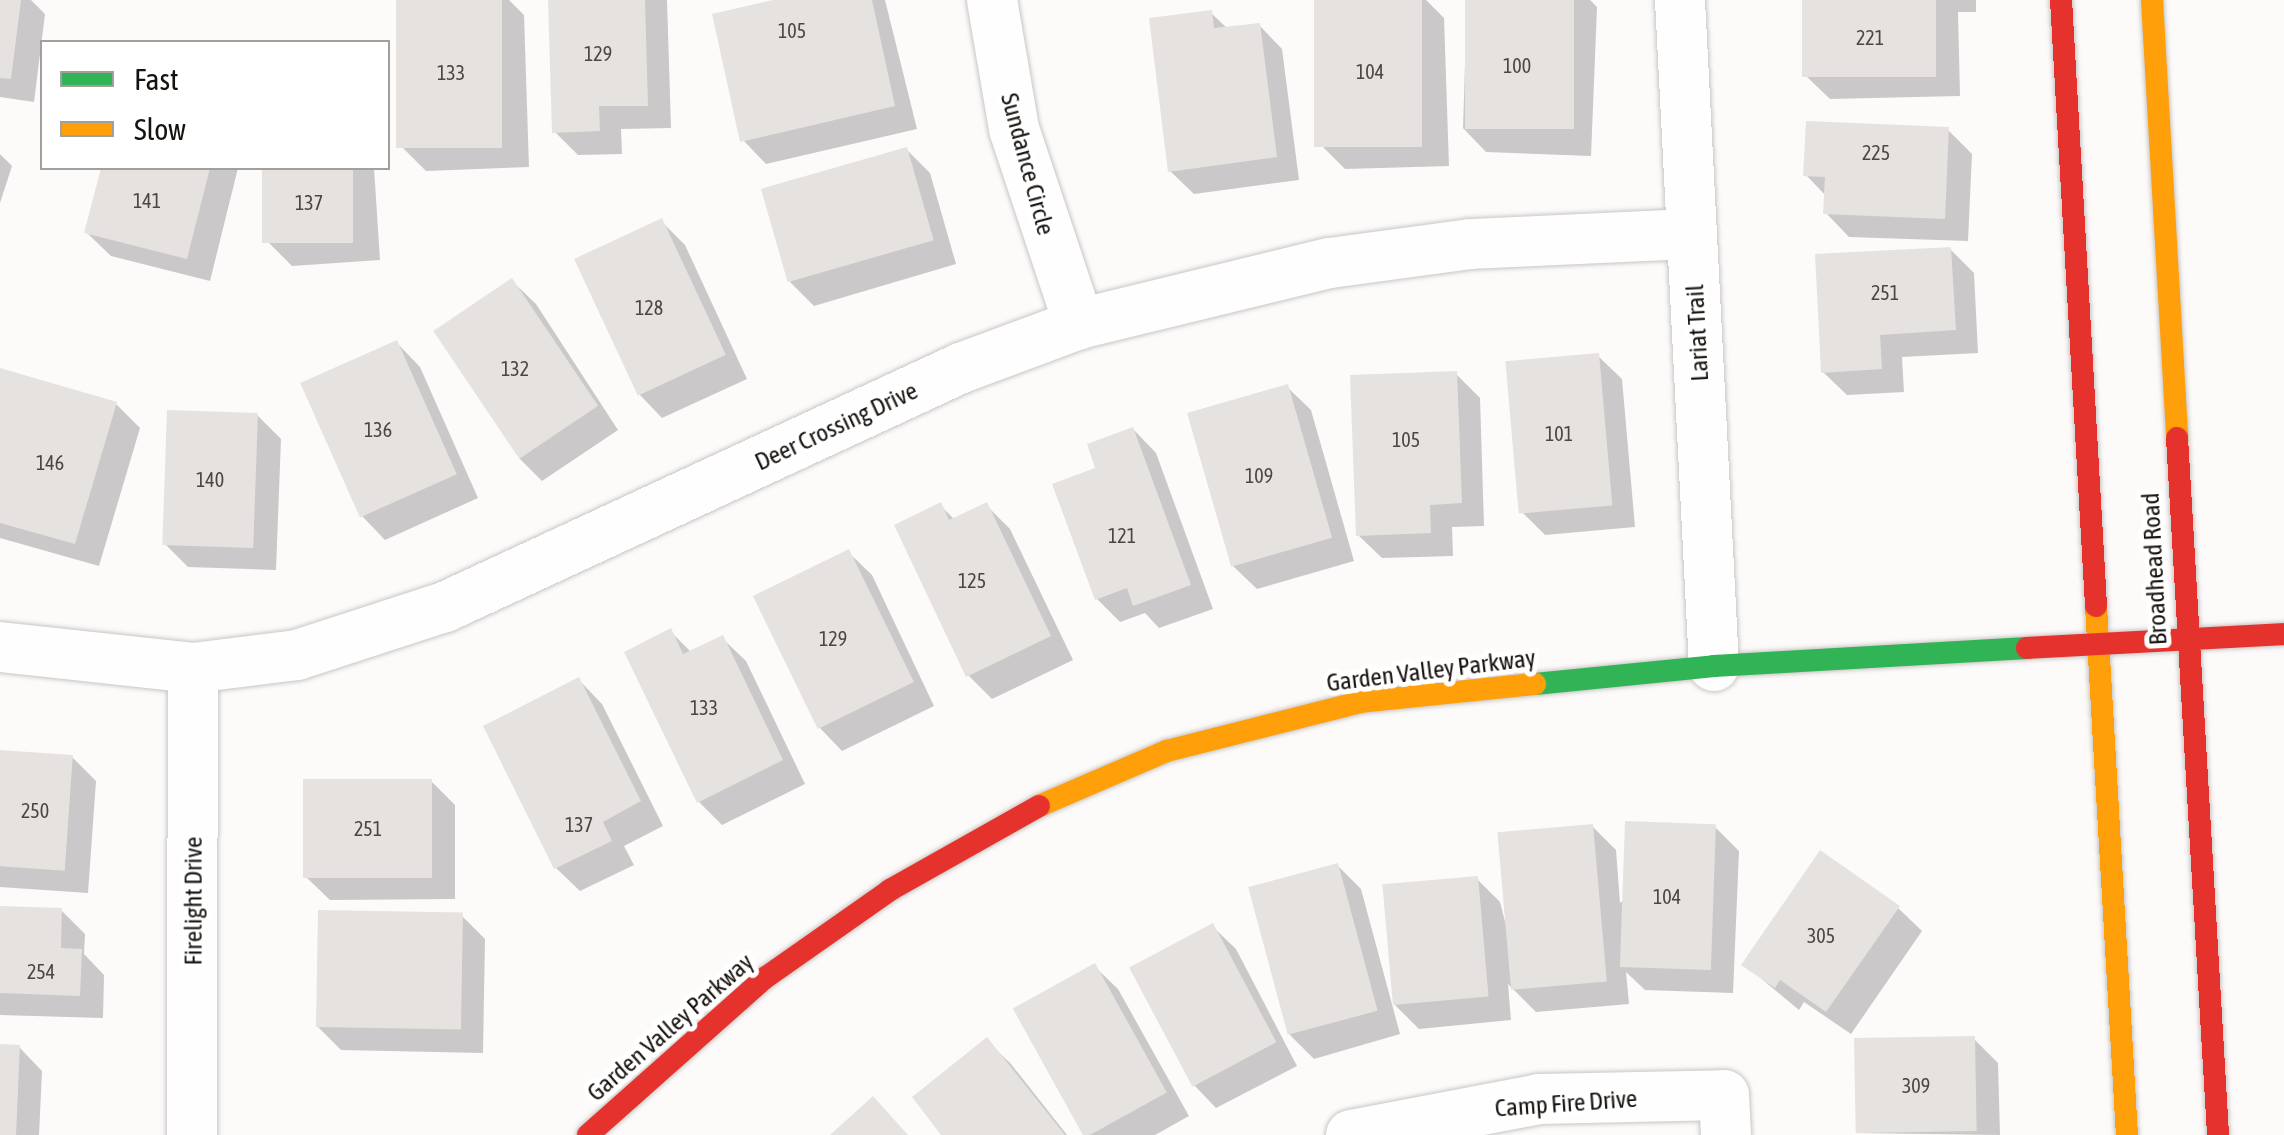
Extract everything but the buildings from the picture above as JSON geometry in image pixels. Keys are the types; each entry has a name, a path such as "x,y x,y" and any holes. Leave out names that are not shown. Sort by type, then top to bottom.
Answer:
{"street":[{"name":"Sundance Circle","path":"992,0 1014,129 1079,324"},
{"name":"Lariat Trail","path":"1680,0 1714,666"},
{"path":"2061,0 2127,1135"},
{"name":"Broadhead Road","path":"2152,0 2185,636 2218,1135"},
{"name":"Deer Crossing Drive","path":"0,647 193,668 297,655 391,630 961,368 1079,324 1330,263 1471,244 1692,234"},
{"name":"Garden Valley Parkway","path":"588,1135 765,978 890,890 1000,823 1167,752 1360,702 1714,666 2185,636 2284,634"},
{"name":"Firelight Drive","path":"192,1135 193,668"},
{"name":"Camp Fire Drive","path":"1351,1135 1389,1123 1539,1099 1725,1115"}],"traffic: fast":[{"path":"1535,684 1714,666 2027,648"}],"traffic: slow":[{"path":"2152,0 2177,438"},
{"path":"2096,606 2127,1135"},
{"path":"1039,806 1167,751 1360,702 1535,684"}],"traffic: jam":[{"path":"2061,0 2096,606"},
{"path":"2177,438 2218,1135"},
{"path":"2027,648 2284,634"},
{"path":"588,1135 765,978 890,890 1039,806"}]}
